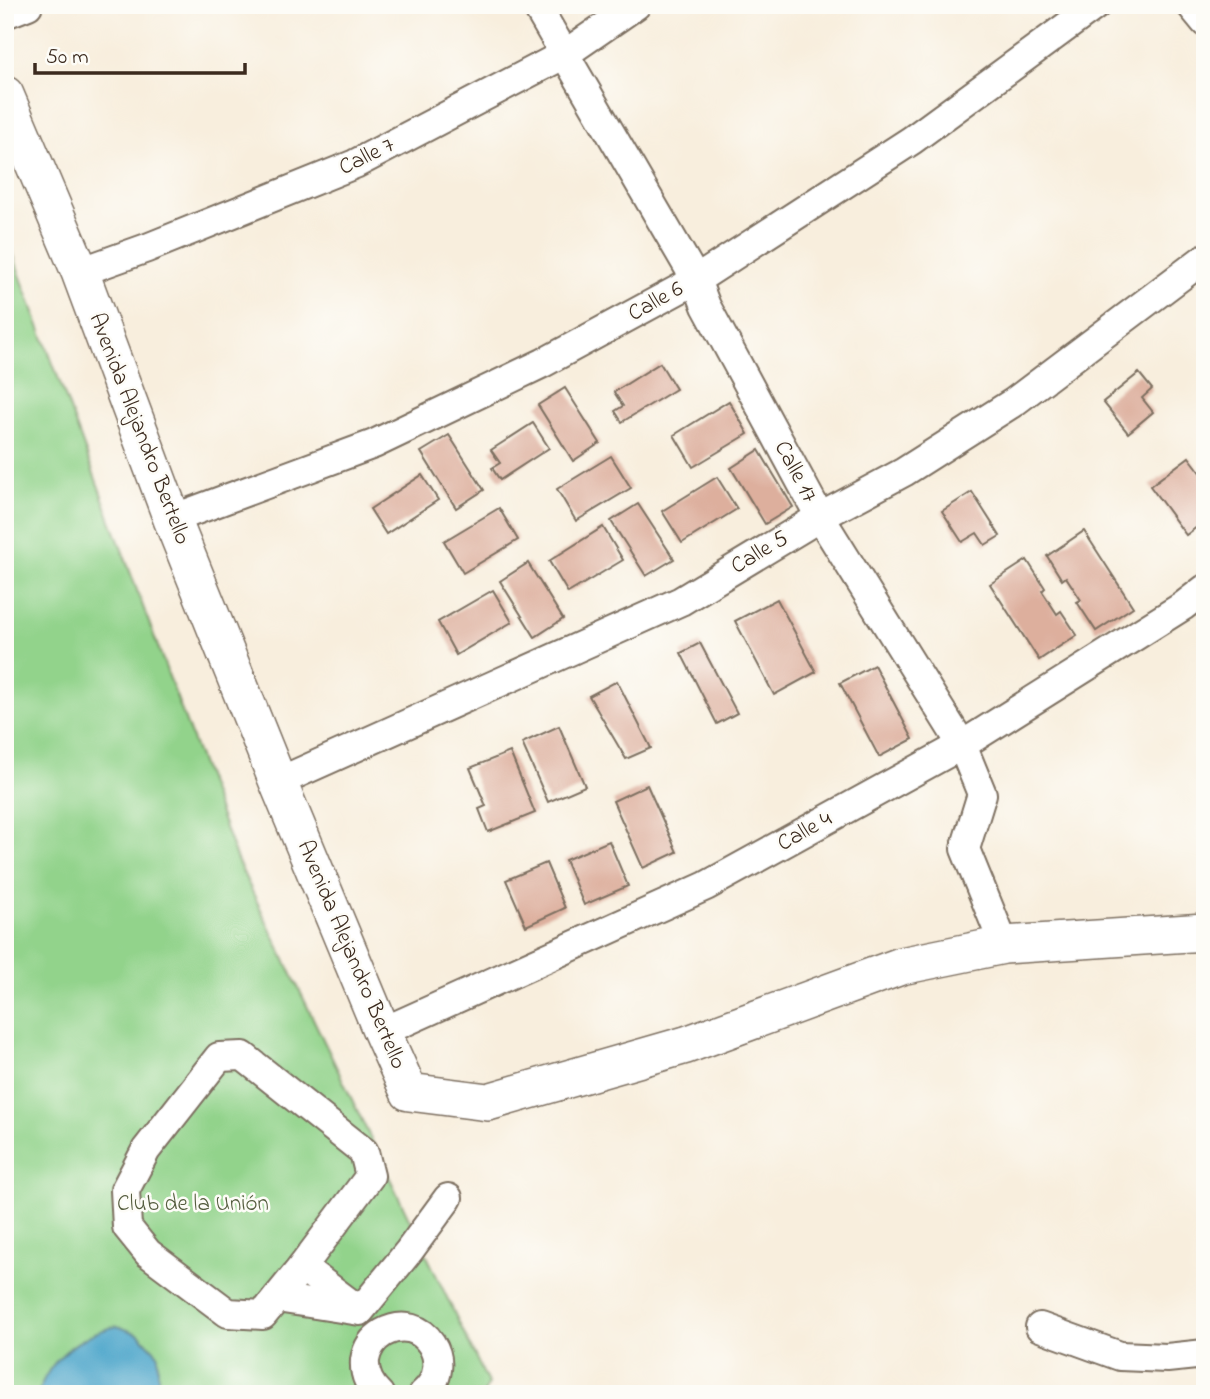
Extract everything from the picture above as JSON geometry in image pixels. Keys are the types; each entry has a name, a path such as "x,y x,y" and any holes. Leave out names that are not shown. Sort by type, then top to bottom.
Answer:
{"main road":[{"name":"Avenida Alejandro Bertello","path":"5,95 80,272 172,519 278,782 409,1092 488,1102 685,1045 901,966 1004,945 1205,932"}],"street":[{"path":"5,14 27,5"},
{"name":"Calle 17","path":"536,5 696,280 706,306 820,517 962,744 982,794 965,849 1004,945"},
{"name":"Calle 7","path":"80,272 147,248 355,164 565,54 636,5"},
{"name":"Calle 6","path":"172,519 374,444 543,363 696,280 912,140 1096,5"},
{"path":"1191,5 1205,22"},
{"name":"Calle 5","path":"278,782 681,601 820,517 904,472 1014,402 1205,258"},
{"name":"Calle 4","path":"382,1032 706,886 962,744 1183,606 1205,589"},
{"path":"243,1056 364,1152 370,1176 302,1267 263,1315 228,1312 148,1253 127,1227 125,1190 146,1150 219,1057 243,1056"},
{"path":"360,1311 448,1198"},
{"path":"302,1267 360,1311 381,1334"},
{"path":"277,1298 360,1311"},
{"path":"1040,1327 1120,1356 1167,1359 1205,1354"},
{"path":"379,1394 367,1378 366,1353 372,1341 381,1334 403,1328 415,1330 425,1336 437,1356 435,1379 423,1394"}],"green space":[{"name":"Club de la Unión","path":"5,229 237,860 488,1383 484,1394 5,1394"}],"water":[{"path":"117,1326 139,1334 158,1354 158,1394 38,1394 50,1369 69,1348 92,1334"}],"building":[{"path":"660,363 676,389 622,422 615,411 623,406 614,392"},
{"path":"1139,373 1152,389 1142,398 1153,412 1128,433 1103,402"},
{"path":"565,388 600,443 573,461 538,405"},
{"path":"729,401 748,434 693,467 674,435"},
{"path":"533,423 549,448 500,480 492,468 500,463 491,450"},
{"path":"449,435 484,490 456,508 421,452"},
{"path":"759,450 793,507 765,524 731,468"},
{"path":"611,456 631,488 576,521 557,489"},
{"path":"1189,457 1205,478 1205,521 1186,535 1150,486"},
{"path":"422,475 438,500 386,534 370,509"},
{"path":"717,477 737,509 682,543 662,511"},
{"path":"972,492 1000,536 985,545 977,533 962,542 942,511"},
{"path":"638,504 674,559 646,576 611,521"},
{"path":"499,508 518,540 463,573 444,541"},
{"path":"603,527 623,560 568,593 549,561"},
{"path":"1084,531 1133,607 1096,631 1077,602 1081,600 1066,577 1062,580 1047,556"},
{"path":"1027,560 1045,588 1042,591 1057,614 1061,611 1077,635 1039,660 990,584"},
{"path":"528,563 563,619 535,637 500,581"},
{"path":"493,590 512,622 456,655 438,622"},
{"path":"777,599 816,672 774,695 735,621"},
{"path":"700,643 737,713 717,724 681,653"},
{"path":"874,665 913,739 879,757 840,683"},
{"path":"617,681 651,748 626,759 589,696"},
{"path":"559,726 585,786 548,802 522,743"},
{"path":"510,752 535,813 488,832 479,809 486,806 470,768"},
{"path":"647,785 677,852 643,868 613,801"},
{"path":"609,841 628,886 584,905 565,860"},
{"path":"546,863 565,908 526,926 506,880"}]}
